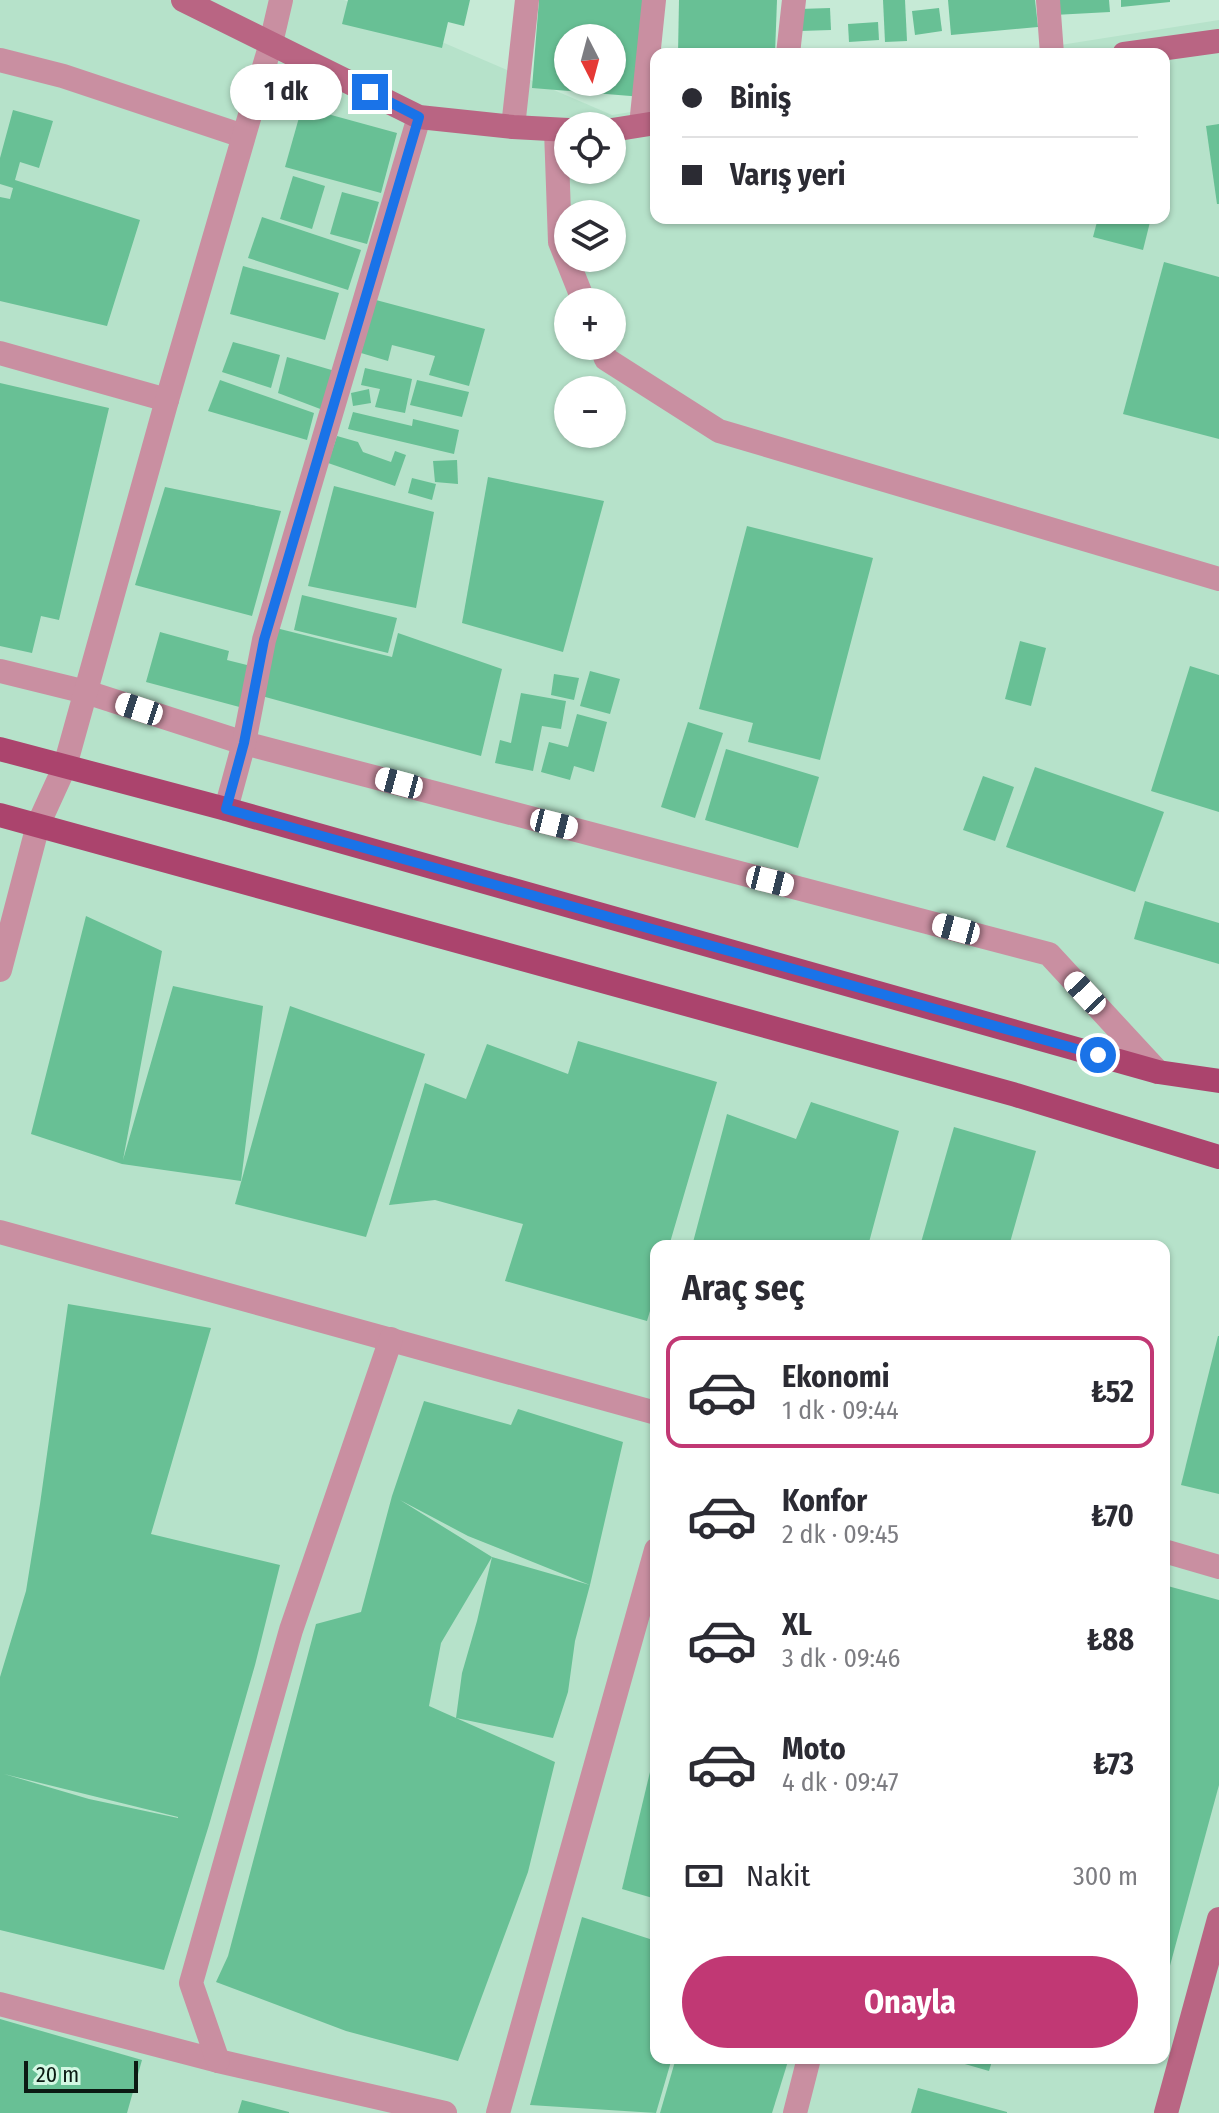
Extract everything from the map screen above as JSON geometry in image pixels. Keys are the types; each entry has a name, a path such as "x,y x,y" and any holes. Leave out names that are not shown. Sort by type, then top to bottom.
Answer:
{"main road":[{"path":"0,749 226,809 1158,1072 1219,1081"},
{"path":"0,815 1016,1095 1219,1157"}],"street":[{"path":"183,0 419,117 554,130"},
{"path":"0,970 38,825 65,766 281,0"},
{"path":"513,127 527,0"},
{"path":"652,48 654,0"},
{"path":"789,48 794,0"},
{"path":"1048,0 1052,48"},
{"path":"1168,48 1219,41"},
{"path":"0,60 63,76 243,136"},
{"path":"626,128 648,124 650,83"},
{"path":"226,809 244,743 264,640 419,117"},
{"path":"561,184 560,242 578,288"},
{"path":"0,353 167,400"},
{"path":"608,360 719,431 1219,579"},
{"path":"0,671 86,692 244,743 1049,954 1158,1072"},
{"path":"0,1232 650,1411"},
{"path":"218,2061 191,1983 291,1630 391,1339"},
{"path":"1170,1553 1219,1567"},
{"path":"498,2113 650,1571"},
{"path":"1166,2113 1215,1951 1219,1919"},
{"path":"0,2004 218,2061 445,2113"},
{"path":"795,2113 807,2064"}],"shaded area":[{"path":"0,0 344,0 554,90 554,96 568,96 605,112 554,112 554,184 626,184 626,113 650,109 650,224 1170,224 1170,48 1041,48 1219,20 1219,2113 0,2113"}],"building":[{"path":"348,0 470,0 464,26 448,22 442,48 342,24"},
{"path":"539,0 650,0 643,97 626,96 626,24 554,24 554,90 532,88"},
{"path":"679,0 777,0 775,48 678,48"},
{"path":"883,0 905,0 907,41 885,42"},
{"path":"948,0 1035,0 1038,27 951,35"},
{"path":"1053,0 1109,0 1110,12 1054,15"},
{"path":"1121,0 1170,0 1170,2 1121,7"},
{"path":"830,8 831,30 800,31 799,9"},
{"path":"939,8 942,31 915,35 912,11"},
{"path":"878,22 879,40 849,42 848,24"},
{"path":"302,107 397,133 381,193 285,167"},
{"path":"13,110 53,121 39,168 20,162 15,180 140,220 107,326 0,301 0,197 10,199 13,188 0,184 0,158"},
{"path":"1219,124 1219,204 1217,204 1206,126"},
{"path":"293,176 325,186 312,229 280,219"},
{"path":"342,192 379,202 367,244 330,234"},
{"path":"262,217 361,250 348,290 248,258"},
{"path":"1096,224 1150,224 1143,250 1093,237"},
{"path":"1164,262 1219,277 1219,439 1123,414"},
{"path":"243,266 339,293 325,340 230,314"},
{"path":"376,300 485,329 469,386 429,375 435,356 392,345 388,361 361,353"},
{"path":"233,342 280,355 271,388 222,372"},
{"path":"287,357 335,371 323,410 278,393"},
{"path":"365,368 412,379 405,413 375,407 380,389 361,385"},
{"path":"220,380 314,413 307,440 208,411"},
{"path":"417,380 469,392 462,417 410,405"},
{"path":"0,383 109,408 59,620 41,616 32,653 0,646"},
{"path":"369,389 371,403 353,406 351,393"},
{"path":"353,412 412,426 413,419 459,430 454,454 348,429"},
{"path":"337,436 358,442 363,452 391,462 395,451 406,455 395,486 328,463"},
{"path":"457,460 458,484 435,482 433,461"},
{"path":"488,477 604,501 563,652 462,623"},
{"path":"412,478 436,484 432,500 408,493"},
{"path":"334,486 434,512 416,608 308,586"},
{"path":"165,487 281,511 252,616 135,585"},
{"path":"747,526 873,558 820,760 748,742 753,723 699,709"},
{"path":"302,595 397,618 388,653 294,630"},
{"path":"272,627 392,657 398,633 502,669 481,756 258,695"},
{"path":"160,632 229,651 227,660 259,668 247,709 146,682"},
{"path":"1020,641 1046,648 1031,706 1005,699"},
{"path":"1190,666 1219,675 1219,812 1151,791"},
{"path":"590,671 620,679 610,714 580,706"},
{"path":"554,674 579,678 574,700 551,695"},
{"path":"521,693 566,701 561,729 542,726 533,771 495,763 500,740 511,743"},
{"path":"577,714 607,722 594,772 574,766 570,780 541,772 549,742 568,747"},
{"path":"688,722 723,733 695,818 661,807"},
{"path":"726,749 819,777 798,848 705,820"},
{"path":"1035,767 1164,812 1135,892 1006,847"},
{"path":"983,776 1014,787 995,841 963,830"},
{"path":"1145,901 1219,923 1219,964 1134,939"},
{"path":"86,916 162,951 123,1160 173,986 263,1006 241,1181 122,1164 31,1134"},
{"path":"290,1006 425,1054 366,1237 235,1204"},
{"path":"578,1041 717,1082 671,1240 650,1240 650,1311 647,1321 505,1281 523,1224 435,1200 389,1205 425,1083 466,1099 487,1044 568,1074"},
{"path":"811,1102 899,1131 870,1240 694,1240 727,1114 796,1139"},
{"path":"954,1127 1036,1151 1011,1240 922,1240"},
{"path":"68,1304 211,1328 151,1534 280,1565 255,1665 164,1970 0,1930 0,1677 26,1591","holes":["4,1774 178,1817 89,1799"]},
{"path":"1219,1336 1219,1494 1181,1485"},
{"path":"424,1401 511,1425 518,1409 623,1442 590,1585 468,1536 400,1500 492,1557 441,1643 429,1706 555,1762 528,1872 458,2061 346,2031 216,1982 228,1956 316,1624 361,1612 392,1496"},
{"path":"492,1557 590,1585 575,1641 568,1692 553,1738 456,1718 462,1673"},
{"path":"1170,1587 1219,1600 1219,1785 1170,1966"},
{"path":"650,1772 650,1897 622,1889"},
{"path":"582,1917 650,1939 650,2064 670,2064 656,2113 530,2105"},
{"path":"0,2019 142,2060 127,2113 0,2113"},
{"path":"674,2064 787,2064 772,2113 660,2113"},
{"path":"965,2064 991,2064 989,2071"},
{"path":"918,2088 1007,2112 1007,2113 911,2113"},
{"path":"242,2100 289,2112 289,2113 238,2113"}],"route":[{"path":"370,92 419,117 264,640 255,695 226,809 1098,1055"}]}
